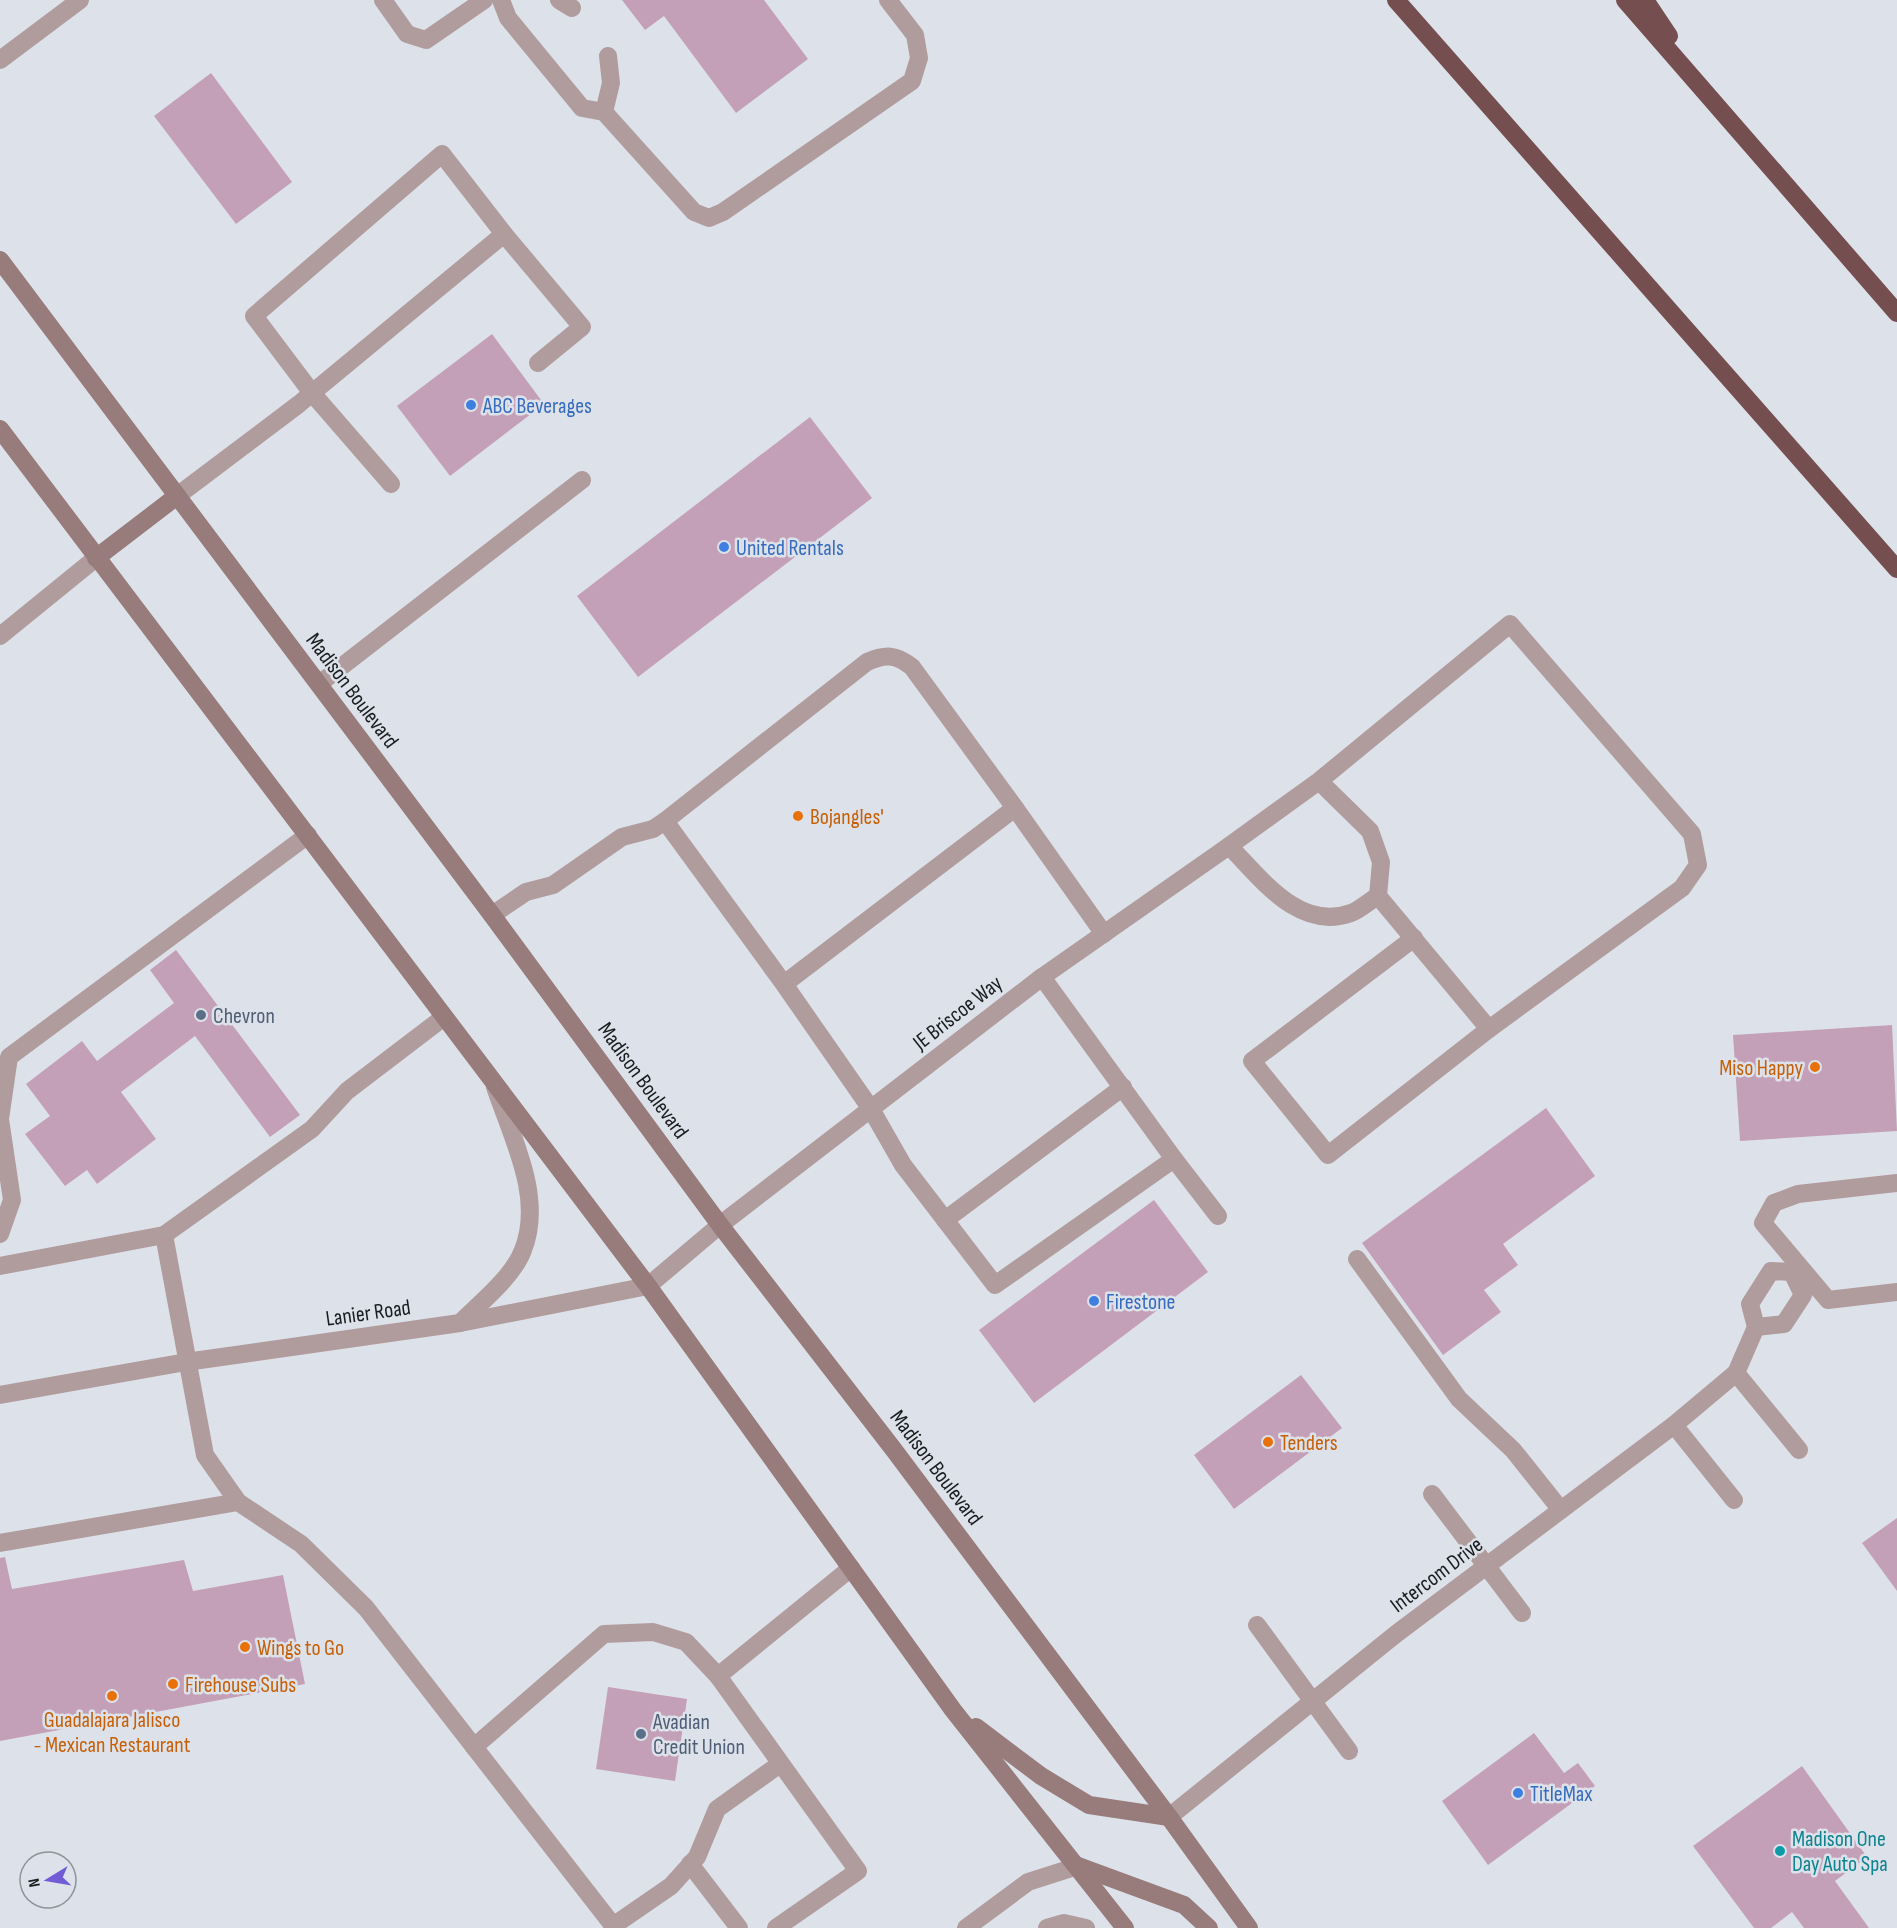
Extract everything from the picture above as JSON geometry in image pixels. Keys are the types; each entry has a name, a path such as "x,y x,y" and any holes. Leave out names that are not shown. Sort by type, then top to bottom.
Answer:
{"highway":[{"path":"1396,0 1897,568"},
{"path":"1625,0 1897,313"},
{"path":"1645,0 1716,104"}],"main road":[{"name":"Madison Boulevard","path":"0,260 492,915 720,1225 894,1450 1169,1817 1249,1928"},
{"path":"0,429 648,1287 953,1710 1125,1928"},
{"path":"96,558 177,496"},
{"path":"953,1710 1041,1776 1089,1805 1169,1817"},
{"path":"1078,1866 1184,1905 1209,1928"}],"street":[{"path":"0,60 80,0"},
{"path":"383,0 408,34 426,40 484,0"},
{"path":"501,0 508,18 582,108 604,112 694,212 708,218 723,212 912,81 919,58 915,35 888,0"},
{"path":"604,112 611,83 608,56"},
{"path":"391,484 312,393 254,316 442,154 504,234 582,327 538,363"},
{"path":"177,496 312,393 504,234"},
{"path":"319,684 582,480"},
{"path":"0,636 96,558"},
{"name":"JE Briscoe Way","path":"720,1225 1042,977 1319,781 1510,624 1692,834 1698,865 1682,888 1489,1029"},
{"path":"492,915 526,892 552,885 622,837 653,829 867,662 882,655 899,657 912,667 1104,934"},
{"path":"1319,781 1370,831 1381,862 1378,896 1414,938 1489,1029 1328,1155 1252,1060 1414,938"},
{"path":"784,984 1015,808"},
{"path":"665,821 784,984 871,1109 903,1165 995,1286 1174,1159"},
{"path":"0,1234 12,1200 0,1119 9,1057 308,835"},
{"path":"1229,846 1288,905 1320,917 1350,914 1378,896"},
{"path":"1042,977 1174,1159 1218,1215"},
{"path":"0,1266 164,1235 312,1130 347,1091 444,1017"},
{"path":"460,1323 499,1285 523,1252 532,1217 527,1182 494,1083"},
{"path":"945,1220 1123,1087"},
{"path":"1897,1183 1798,1194 1774,1203 1763,1223 1795,1267 1828,1300 1897,1292"},
{"name":"Lanier Road","path":"0,1395 186,1362 460,1323 648,1287 720,1225"},
{"path":"164,1235 205,1455 238,1503 301,1544 366,1608 614,1927 671,1887 697,1857 717,1809 780,1764"},
{"path":"1357,1259 1459,1399 1514,1450 1561,1510"},
{"path":"1756,1327 1784,1324 1803,1295 1795,1267"},
{"path":"1795,1267 1771,1271 1750,1304 1756,1327 1736,1373 1798,1450"},
{"name":"Intercom Drive","path":"1169,1817 1312,1701 1674,1425 1736,1373"},
{"path":"1674,1425 1734,1500"},
{"path":"1432,1494 1488,1565 1522,1613"},
{"path":"0,1543 238,1503"},
{"path":"718,1676 851,1568"},
{"path":"1257,1625 1349,1751"},
{"path":"474,1747 604,1634 654,1632 687,1642 718,1676 858,1871 783,1926"},
{"path":"690,1864 739,1928"},
{"path":"966,1928 1028,1882 1078,1866"},
{"path":"1047,1928 1064,1923 1086,1928"}],"building":[{"path":"622,0 764,0 808,59 736,113 664,16 645,30"},
{"path":"211,73 292,182 236,224 154,116"},
{"name":"ABC Beverages","path":"492,334 544,404 450,476 397,406"},
{"name":"United Rentals","path":"810,417 872,498 638,677 577,596"},
{"path":"176,950 300,1115 270,1137 195,1036 121,1092 156,1139 97,1184 87,1170 65,1186 25,1134 50,1116 26,1084 82,1041 97,1061 174,1003 150,970"},
{"name":"Miso Happy","path":"1892,1025 1897,1131 1740,1141 1733,1035"},
{"path":"1546,1108 1595,1176 1503,1244 1518,1265 1484,1290 1501,1312 1443,1355 1362,1243"},
{"name":"Firestone","path":"1154,1200 1208,1272 1034,1403 979,1330"},
{"name":"Tenders","path":"1301,1375 1342,1428 1234,1509 1194,1455"},
{"path":"1897,1518 1897,1591 1862,1543"},
{"path":"5,1557 12,1589 184,1560 193,1591 283,1575 305,1684 0,1741 0,1558"},
{"name":"Avadian Credit Union","path":"608,1687 687,1699 675,1781 596,1769"},
{"name":"TitleMax","path":"1534,1733 1564,1773 1578,1763 1595,1786 1488,1865 1442,1801"},
{"name":"Madison One Day Auto Spa","path":"1802,1766 1867,1857 1835,1881 1869,1928 1804,1928 1792,1912 1771,1928 1754,1928 1693,1846"}],"place":[{"name":"ABC Beverages","path":"471,405"},
{"name":"United Rentals","path":"724,547"},
{"name":"Bojangles'","path":"798,816"},
{"name":"Chevron","path":"201,1015"},
{"name":"Miso Happy","path":"1815,1067"},
{"name":"Firestone","path":"1094,1301"},
{"name":"Tenders","path":"1268,1442"},
{"name":"Wings to Go","path":"245,1647"},
{"name":"Firehouse Subs","path":"173,1684"},
{"name":"Guadalajara Jalisco - Mexican Restaurant","path":"112,1696"},
{"name":"Avadian Credit Union","path":"641,1734"},
{"name":"TitleMax","path":"1518,1793"},
{"name":"Madison One Day Auto Spa","path":"1780,1851"}]}
